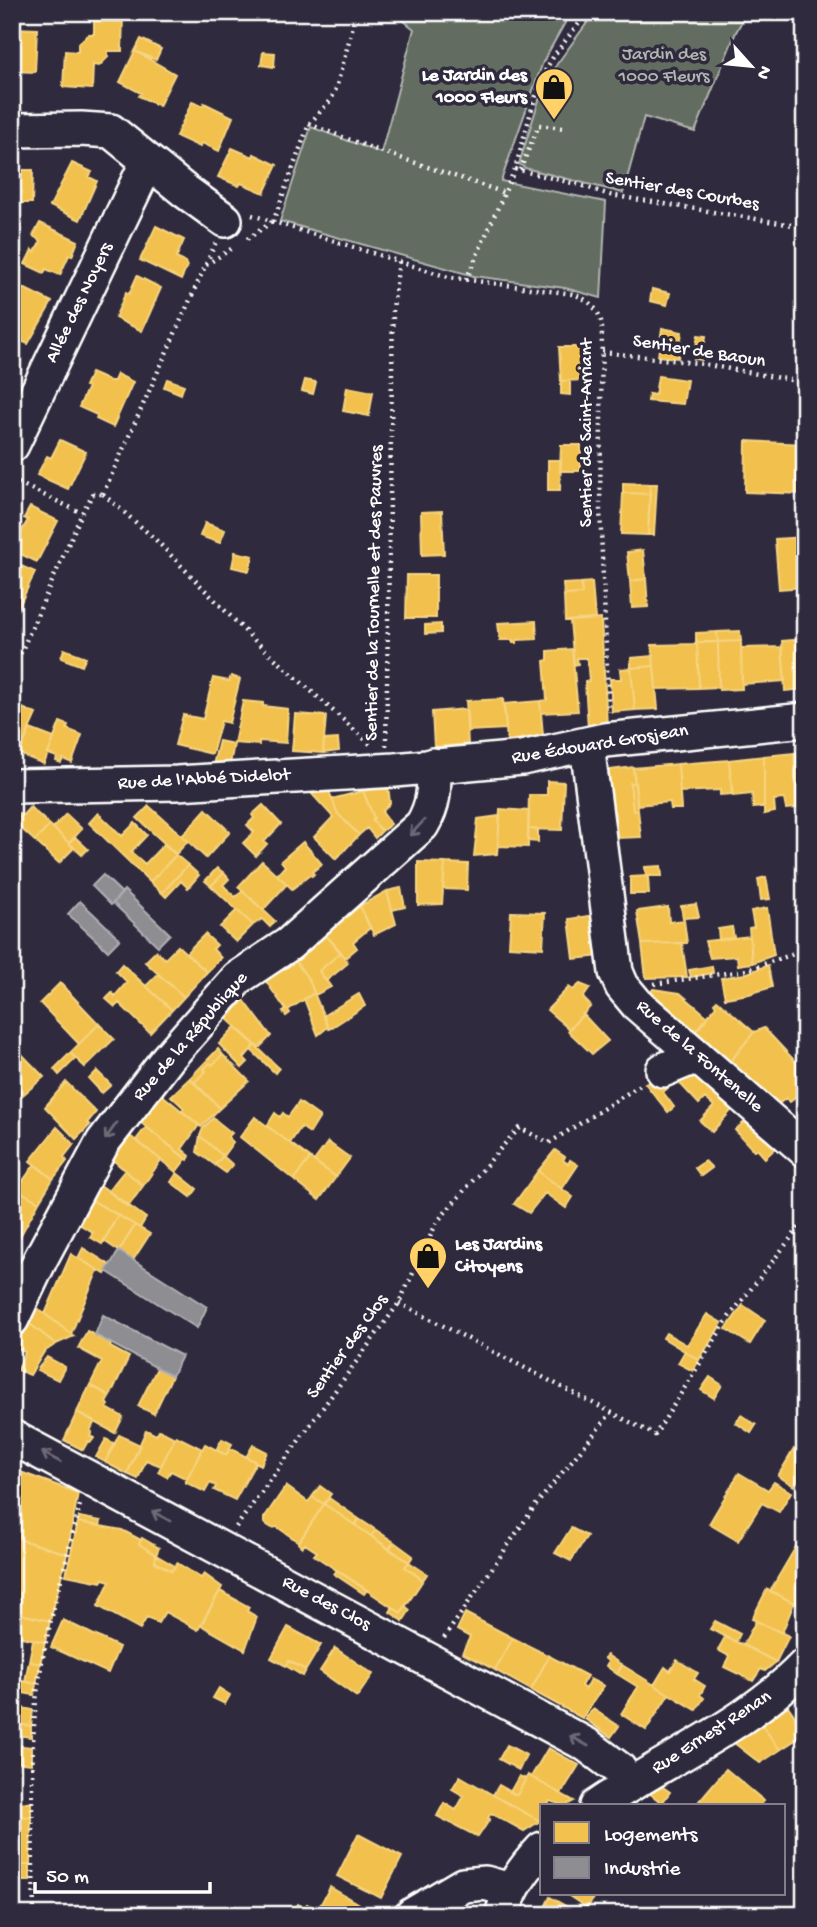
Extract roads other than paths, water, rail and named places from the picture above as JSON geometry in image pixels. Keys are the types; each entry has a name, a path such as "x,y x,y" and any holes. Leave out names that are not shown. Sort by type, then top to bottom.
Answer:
{"street":[{"path":"12,130 111,131 225,220"},
{"name":"Allée des Noyers","path":"12,445 148,161"},
{"name":"Rue Édouard Grosjean","path":"385,757 433,765 522,758 599,742 805,720"},
{"name":"Rue de la Fontenelle","path":"599,742 616,972 622,986 637,1004 805,1150"},
{"name":"Rue de l'Abbé Didelot","path":"12,786 191,782 385,757"},
{"name":"Rue de la République","path":"12,1318 58,1225 103,1142 120,1118 238,978 289,944 422,825 431,810 435,788 433,765"},
{"path":"663,1070 696,1056"},
{"name":"Rue des Clos","path":"12,1437 587,1745 619,1769 628,1786"},
{"name":"Rue Ernest Renan","path":"600,1804 744,1716 798,1672"},
{"path":"412,1915 463,1885 473,1883 485,1883 506,1902 522,1871 540,1851"}],"place":[{"name":"Le Jardin des 1000 Fleurs","path":"554,121"},
{"name":"Les Jardins Citoyens","path":"428,1290"}],"park label":[{"name":"Jardin des 1000 Fleurs","path":"664,66"}]}
